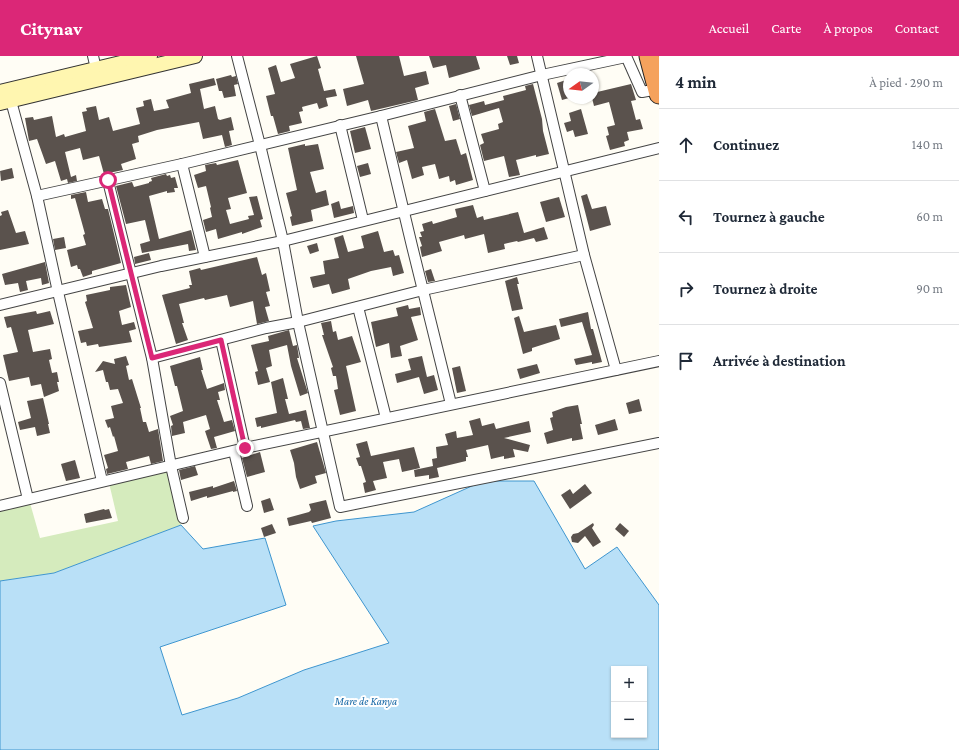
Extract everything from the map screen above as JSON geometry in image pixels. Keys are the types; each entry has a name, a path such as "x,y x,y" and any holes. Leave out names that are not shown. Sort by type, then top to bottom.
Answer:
{"highway":[{"path":"649,56 658,92"}],"street":[{"path":"0,92 94,63 150,56"},
{"path":"102,481 37,196 6,102 195,56"},
{"path":"237,56 283,241 298,322 340,507 659,443"},
{"path":"537,56 584,255 616,370"},
{"path":"37,196 182,164 542,75 626,57 642,92 658,92"},
{"path":"460,95 485,191"},
{"path":"381,116 451,404"},
{"path":"340,125 363,220"},
{"path":"0,306 205,257 283,241 659,148"},
{"path":"182,164 205,257"},
{"path":"108,180 152,358 171,466 183,518"},
{"path":"152,358 423,290 584,255"},
{"path":"358,307 386,418"},
{"path":"221,340 245,448"},
{"path":"0,506 234,450 659,361"},
{"path":"0,382 28,499"},
{"path":"234,450 247,506"}],"green space":[{"path":"168,470 181,525 54,573 0,581 0,510 30,503 40,538 118,521 109,483"}],"water":[{"name":"Mare de Kanya","path":"483,481 534,481 585,569 617,547 659,605 659,750 0,750 0,581 54,573 181,525 203,549 265,538 286,605 160,647 182,715 238,698 304,670 389,643 313,526 336,521 414,512"}],"building":[{"path":"317,56 321,68 318,69 324,91 335,89 337,96 326,98 328,106 319,109 317,103 302,107 303,111 299,112 302,123 289,126 290,131 278,134 273,116 271,116 266,96 275,94 268,68 276,65 281,82 295,78 290,64"},
{"path":"356,56 399,56 404,76 426,71 429,84 415,88 418,100 371,111 368,100 347,106 343,89 364,84"},
{"path":"429,56 476,56 480,69 449,78 446,65 433,68"},
{"path":"507,56 517,56 519,63 510,65"},
{"path":"231,75 232,77 236,76 238,84 234,85 236,96 224,98 222,91 219,91 216,79"},
{"path":"214,78 216,85 200,89 204,109 215,106 218,119 220,120 231,117 234,130 229,131 232,145 225,147 222,135 203,139 199,122 157,130 138,136 139,142 132,144 136,159 121,164 123,170 104,174 99,156 83,160 80,148 65,152 71,177 76,175 77,181 68,183 67,179 61,181 55,161 46,164 37,139 29,141 25,118 33,117 34,120 52,116 56,137 64,134 65,137 86,131 82,112 87,111 86,108 96,106 99,120 109,117 113,131 140,124 136,108 144,106 143,101 151,99 154,111 169,108 166,100 191,93 189,84"},
{"path":"563,81 563,100 562,100 557,83"},
{"path":"533,84 549,154 536,157 536,155 516,160 520,175 509,177 504,156 484,161 480,145 484,143 481,134 499,129 498,124 503,122 499,108 472,116 469,105 484,101 485,105 504,100 503,96 526,90 525,86"},
{"path":"631,84 636,100 631,101 636,120 640,119 643,129 627,132 629,140 624,142 625,146 610,150 606,136 609,135 607,127 615,125 609,102 594,106 594,104 599,104 599,92"},
{"path":"456,104 460,119 453,121 449,106"},
{"path":"435,109 445,141 456,139 461,155 466,153 473,180 456,185 455,180 450,182 449,176 439,179 435,164 422,167 424,175 412,179 407,160 399,163 396,152 414,148 408,126 426,121 424,112"},
{"path":"581,109 588,134 575,137 573,130 567,132 564,123 571,121 569,113"},
{"path":"365,127 371,149 355,153 350,131"},
{"path":"305,144 305,146 318,144 324,169 310,172 316,193 326,190 329,205 311,210 313,221 292,226 290,217 292,216 286,193 297,190 288,148"},
{"path":"238,160 247,193 228,198 231,209 226,210 230,224 249,219 248,216 254,215 249,197 257,196 263,219 260,220 262,227 242,234 242,232 218,239 216,229 206,232 203,220 212,217 211,207 206,186 198,188 194,175 206,171 205,165 216,163 217,165"},
{"path":"368,163 371,174 360,177 357,166"},
{"path":"12,168 14,178 1,181 0,171"},
{"path":"166,174 167,176 170,175 171,178 175,177 178,188 174,188 175,192 167,193 167,191 149,196 159,239 191,230 196,250 189,251 188,244 142,253 140,244 150,241 145,220 126,224 116,186 132,182 134,187 149,183 152,181 151,178"},
{"path":"86,192 88,202 102,199 105,209 108,209 121,263 92,271 92,274 83,277 77,265 71,267 67,250 86,245 83,235 85,234 75,198 71,199 71,195"},
{"path":"587,194 592,209 606,206 611,225 590,231 581,196"},
{"path":"559,197 565,217 546,222 540,202"},
{"path":"339,201 341,209 353,206 354,213 334,218 331,204"},
{"path":"473,205 477,218 483,216 484,220 518,212 524,233 544,227 548,239 536,242 534,238 504,244 505,249 488,253 484,234 465,239 464,235 439,242 442,251 422,257 420,247 422,246 419,237 422,237 420,232 424,231 422,224 432,221 433,224 457,217 455,209"},
{"path":"8,210 16,233 25,231 29,244 0,250 0,216 2,215 1,212"},
{"path":"378,231 384,252 393,250 395,256 399,255 404,273 393,276 391,267 371,271 348,279 350,289 332,294 329,284 313,288 310,277 325,274 323,261 339,258 334,238 343,235 348,252 364,248 361,236"},
{"path":"64,237 66,248 55,250 53,239"},
{"path":"317,243 319,251 310,254 307,246"},
{"path":"149,253 151,260 135,264 134,257"},
{"path":"257,257 262,275 266,273 270,291 266,292 270,306 265,307 269,321 257,324 253,301 230,307 227,295 205,300 204,298 179,304 184,323 182,323 188,340 176,344 162,295 190,288 189,285 192,285 189,271 200,268 201,270"},
{"path":"45,262 49,283 42,285 41,278 26,281 28,290 20,292 18,283 5,285 2,274"},
{"path":"431,269 435,281 428,282 425,271"},
{"path":"517,277 519,284 517,284 523,309 512,311 505,281"},
{"path":"126,285 131,307 119,311 122,325 134,322 136,329 129,331 132,342 99,347 98,344 87,346 86,342 81,343 78,331 93,328 85,302 87,301 86,295 110,290 110,287"},
{"path":"408,305 409,309 420,307 421,315 411,317 418,340 400,346 402,356 391,358 389,343 376,347 371,322 398,316 396,308"},
{"path":"36,311 37,314 50,311 54,324 28,330 33,352 50,349 52,359 49,360 52,373 57,372 59,391 44,397 41,384 31,386 29,377 9,381 3,355 18,352 11,327 7,328 4,317"},
{"path":"588,312 591,329 593,329 602,362 576,365 574,359 592,355 582,322 561,327 559,319"},
{"path":"519,316 524,332 556,325 560,339 532,348 532,351 523,354 514,318"},
{"path":"331,321 333,332 336,331 338,340 352,336 361,362 346,366 356,411 340,415 334,390 338,389 336,376 333,376 331,368 333,367 322,335 324,335 321,323"},
{"path":"289,330 293,346 297,345 299,358 297,358 308,393 300,396 291,366 287,345 269,350 272,366 266,368 270,382 258,385 255,372 258,371 251,345 269,341 268,336"},
{"path":"126,356 129,365 126,366 129,380 132,379 141,408 143,422 146,422 149,432 158,429 163,461 151,464 149,456 126,462 128,469 107,474 106,469 108,468 104,455 118,451 114,436 113,437 110,427 108,428 105,420 114,418 111,406 123,403 118,389 110,390 103,370 95,372 103,361 115,364 114,359"},
{"path":"422,356 427,377 434,375 438,390 424,394 419,377 397,383 395,374 411,370 408,359"},
{"path":"200,357 203,370 201,370 207,389 224,383 225,390 218,392 220,400 217,400 224,422 232,420 235,431 214,437 217,448 211,449 205,431 210,429 206,415 183,422 185,433 172,436 171,426 173,425 170,416 183,411 170,366"},
{"path":"537,364 540,373 520,379 517,369"},
{"path":"460,366 466,391 457,393 452,368"},
{"path":"283,378 288,399 285,399 289,414 306,410 310,428 303,429 301,421 296,422 295,420 261,428 261,426 257,427 255,418 277,413 271,382"},
{"path":"43,398 50,433 37,436 35,427 20,430 18,422 31,418 27,401"},
{"path":"639,399 642,411 629,414 626,403"},
{"path":"578,405 583,439 572,441 572,438 547,444 544,433 553,430 550,418 553,417 552,412"},
{"path":"480,418 482,426 494,423 496,429 529,421 531,432 504,438 530,445 528,452 513,449 515,457 504,459 504,456 491,459 488,445 466,450 468,457 466,457 466,461 437,468 439,477 429,479 429,475 415,477 414,470 433,466 432,459 437,458 436,447 448,445 445,434 456,431 457,438 473,435 469,421"},
{"path":"615,419 618,430 598,435 595,425"},
{"path":"367,441 371,456 414,447 420,468 402,472 399,459 383,462 387,478 373,481 376,490 365,493 363,483 366,482 361,466 359,466 356,458 360,457 356,444"},
{"path":"317,442 326,473 315,476 317,483 300,489 290,450"},
{"path":"260,452 265,472 247,477 242,458"},
{"path":"75,460 80,478 66,481 61,464"},
{"path":"195,466 198,475 181,480 179,470"},
{"path":"234,481 237,491 207,498 207,496 191,501 189,492 213,486 213,488"},
{"path":"585,484 592,493 570,509 561,495 570,489 573,494"},
{"path":"270,498 274,510 264,513 261,501"},
{"path":"326,500 331,518 312,523 311,521 289,526 287,518 309,512 311,510 309,504"},
{"path":"109,509 112,518 86,523 84,514"},
{"path":"593,523 594,525 592,528 601,542 593,547 585,536 578,543 572,542 571,537 573,534 578,533"},
{"path":"620,523 629,531 624,537 615,529"},
{"path":"272,524 276,533 264,537 261,528"}],"route":[{"path":"108,180 152,358 221,340 245,448"}]}
